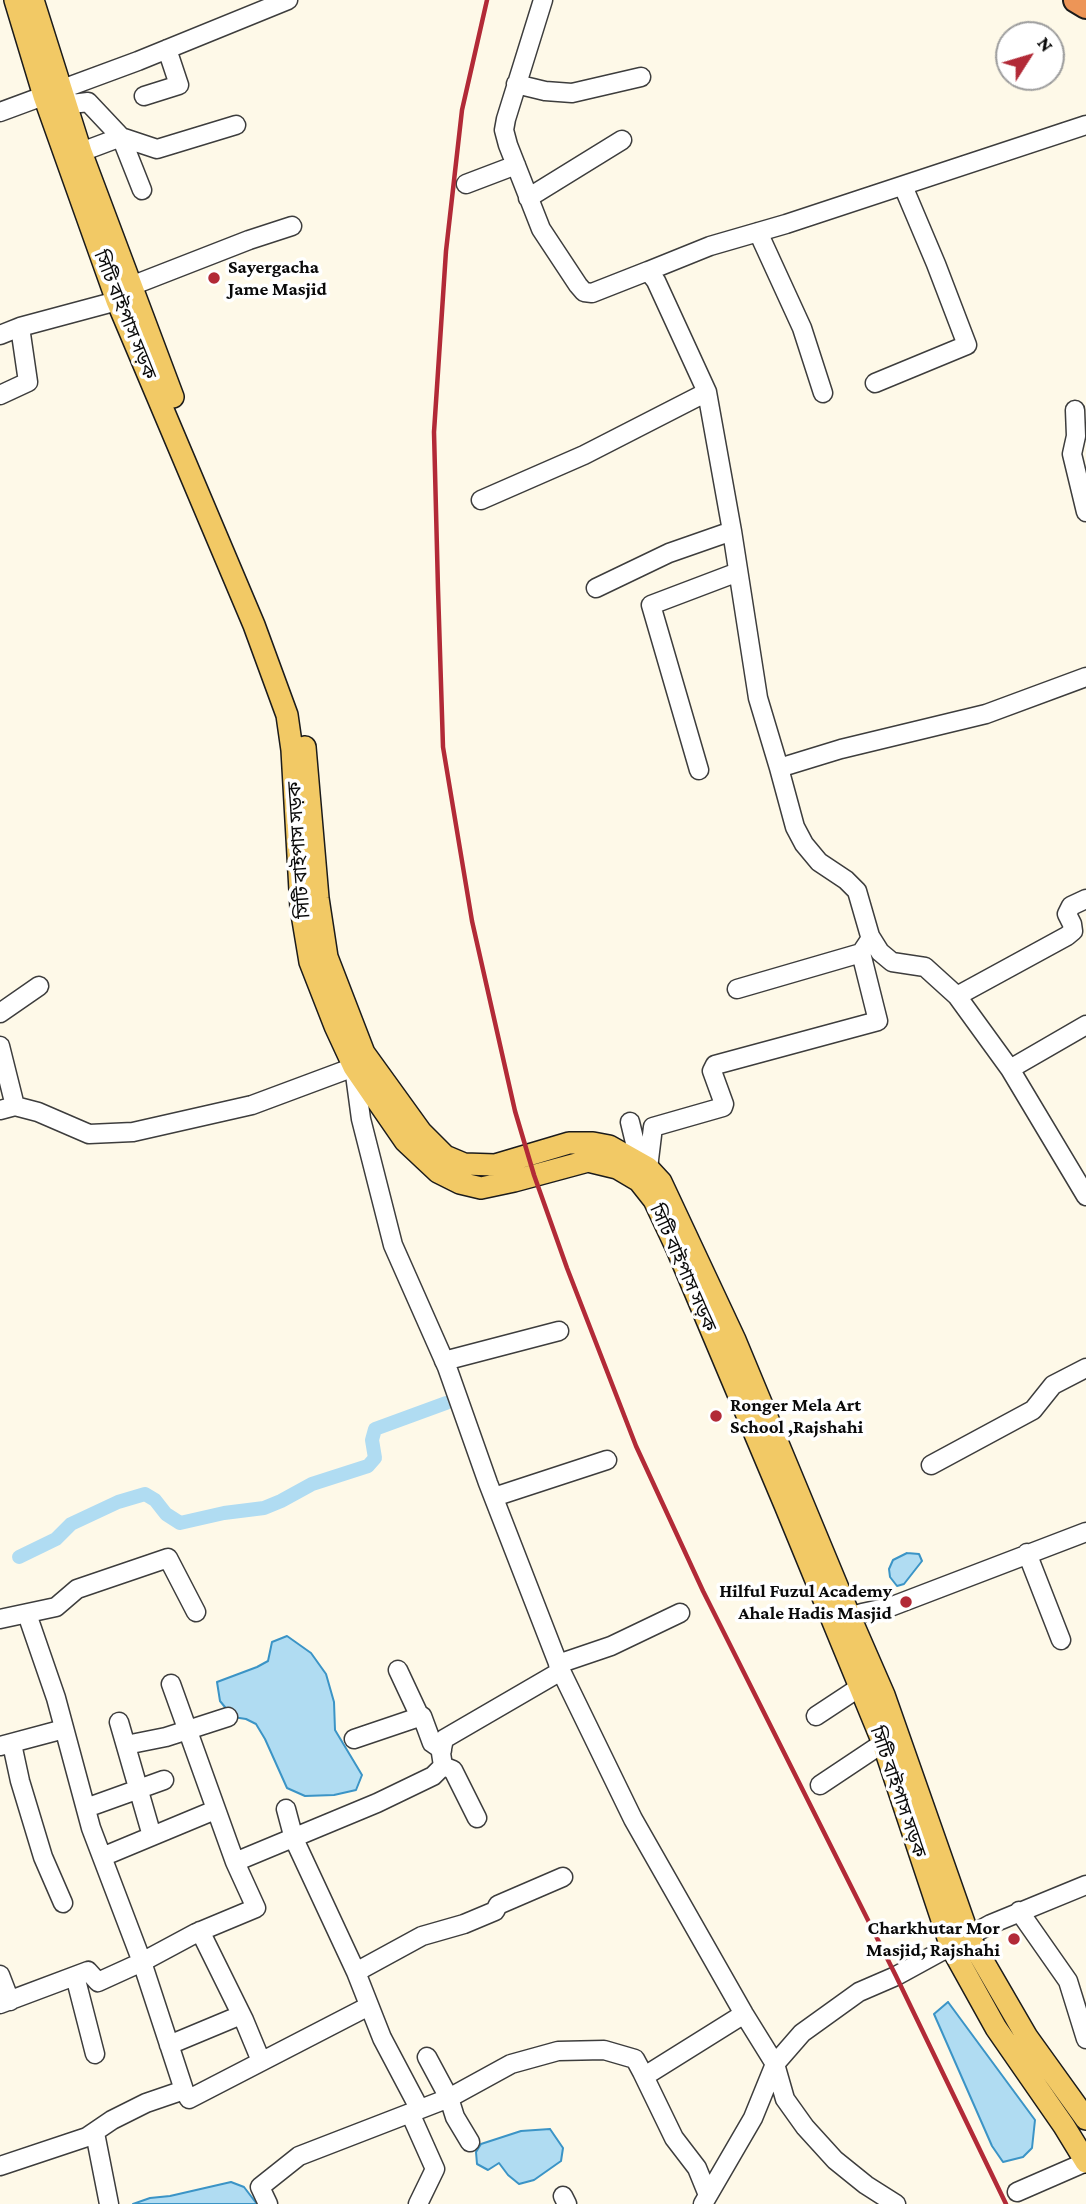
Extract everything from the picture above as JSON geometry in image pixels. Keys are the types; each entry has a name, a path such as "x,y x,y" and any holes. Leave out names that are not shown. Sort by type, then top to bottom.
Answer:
{"highway":[{"path":"1076,0 1086,6"}],"main road":[{"name":"সিটি বাইপাস সড়ক","path":"15,0 52,93 124,294 287,715 292,750 301,908 310,962 354,1067 405,1141 438,1172 460,1183 481,1188 588,1161 617,1168 639,1181 654,1200 785,1505 841,1620 860,1688 996,2028 1086,2162"},
{"path":"33,0 52,93 81,152 124,294 276,647 300,711 318,898 327,957 363,1054 421,1132 445,1156 464,1164 495,1165 569,1143 609,1146 649,1164 669,1196 730,1328 841,1620 884,1695 898,1731 960,1943 1086,2119"}],"street":[{"path":"0,112 288,0"},
{"path":"543,0 504,130 537,220 584,292 598,291 710,246 1086,125"},
{"path":"144,96 179,85 167,49"},
{"path":"516,84 545,91 572,93 641,77"},
{"path":"52,93 72,104 88,102 121,137 142,190"},
{"path":"81,152 121,137 157,149 236,125"},
{"path":"528,198 622,140"},
{"path":"466,184 516,165"},
{"path":"875,383 967,345 903,186"},
{"path":"0,335 124,294 249,240 292,226"},
{"path":"758,232 802,328 823,393"},
{"path":"649,271 706,392 732,530 758,698 795,827 804,844 819,862 857,891 878,1021 715,1065 712,1071 723,1107 656,1125 650,1134 649,1164"},
{"path":"0,395 28,382 20,327"},
{"path":"481,500 584,455 706,392"},
{"path":"1075,410 1076,436 1072,454 1086,512"},
{"path":"596,588 669,553 732,530"},
{"path":"699,770 651,605 738,572"},
{"path":"779,768 841,749 986,714 1086,677"},
{"path":"957,996 1067,936 1073,931 1067,914 1071,906 1086,899"},
{"path":"737,989 866,946 880,952 892,962 925,967 957,996 1010,1069 1086,1196"},
{"path":"0,1013 39,986"},
{"path":"1010,1069 1086,1025"},
{"path":"0,1046 8,1108 38,1112 89,1134 133,1132 252,1105 354,1067 360,1119 393,1245 444,1361 559,1668 633,1819 775,2064 785,2099 805,2127 835,2160 866,2185 896,2204"},
{"path":"631,1122 636,1147 649,1164"},
{"path":"444,1361 559,1331"},
{"path":"931,1465 1032,1410 1053,1385 1086,1368"},
{"path":"494,1497 607,1460"},
{"path":"841,1620 890,1607 1086,1532"},
{"path":"1027,1553 1060,1640"},
{"path":"0,1619 56,1607 77,1589 168,1558 196,1612"},
{"path":"235,1862 413,1787 433,1776 442,1758 444,1739 461,1727 559,1668 680,1613"},
{"path":"27,1614 56,1698 102,1857 142,1962 189,2099 369,2006"},
{"path":"398,1670 420,1717 422,1716 432,1743 453,1770 477,1818"},
{"path":"0,1975 5,2002 88,1971 98,1982 200,1931 256,1908 215,1810 171,1684"},
{"path":"816,1716 860,1688"},
{"path":"125,1745 187,1731 228,1717"},
{"path":"354,1739 420,1717"},
{"path":"119,1722 152,1836"},
{"path":"63,1903 43,1857 6,1745 64,1729"},
{"path":"820,1785 883,1743"},
{"path":"86,1808 164,1780"},
{"path":"286,1809 293,1839 356,1972 415,2110 435,2169 418,2204"},
{"path":"102,1857 215,1810"},
{"path":"356,1972 422,1936 475,1920 495,1911 498,1905 563,1877"},
{"path":"706,2199 753,2118 775,2064 802,2033 859,1992 896,1976 991,1924 1086,1885"},
{"path":"1019,1911 1068,1981 1086,2039"},
{"path":"200,1931 261,2061"},
{"path":"75,1976 95,2054"},
{"path":"642,2072 648,2074 744,2014"},
{"path":"169,2045 241,2015"},
{"path":"268,2204 260,2187 299,2157 449,2098 511,2064 558,2051 604,2050 635,2059 674,2138 696,2168 706,2199"},
{"path":"427,2057 449,2098 455,2118 470,2142"},
{"path":"0,2166 94,2133 134,2108 184,2090"},
{"path":"94,2133 109,2204"},
{"path":"1017,2192 1086,2162"}],"water":[{"path":"907,1553 919,1554 922,1561 904,1584 897,1586 890,1577 889,1569 893,1560"},
{"path":"287,1636 311,1653 326,1674 334,1702 335,1730 362,1775 356,1790 334,1795 305,1796 287,1788 256,1724 233,1717 220,1701 217,1682 268,1661 272,1642"},
{"path":"948,2002 1035,2120 1032,2148 1023,2157 1003,2162 992,2146 934,2014"},
{"path":"550,2129 563,2148 561,2161 534,2180 519,2184 499,2163 488,2170 477,2164 476,2152 481,2144 521,2131"},
{"path":"231,2182 244,2187 257,2204 133,2204 150,2198"}],"waterway":[{"path":"19,1557 56,1539 71,1524 118,1502 145,1494 180,1523 224,1513 264,1508 312,1484 368,1466 375,1458 372,1440 375,1429 446,1403"}],"railway":[{"path":"487,0 462,110 446,251 434,432 443,747 472,921 515,1111 567,1268 636,1446 703,1591 896,1976 1006,2204"}],"place":[{"name":"Sayergacha Jame Masjid","path":"214,278"},
{"name":"Ronger Mela Art School ,Rajshahi","path":"716,1416"},
{"name":"Hilful Fuzul Academy Ahale Hadis Masjid","path":"906,1602"},
{"name":"Charkhutar Mor Masjid, Rajshahi","path":"1014,1939"}]}
